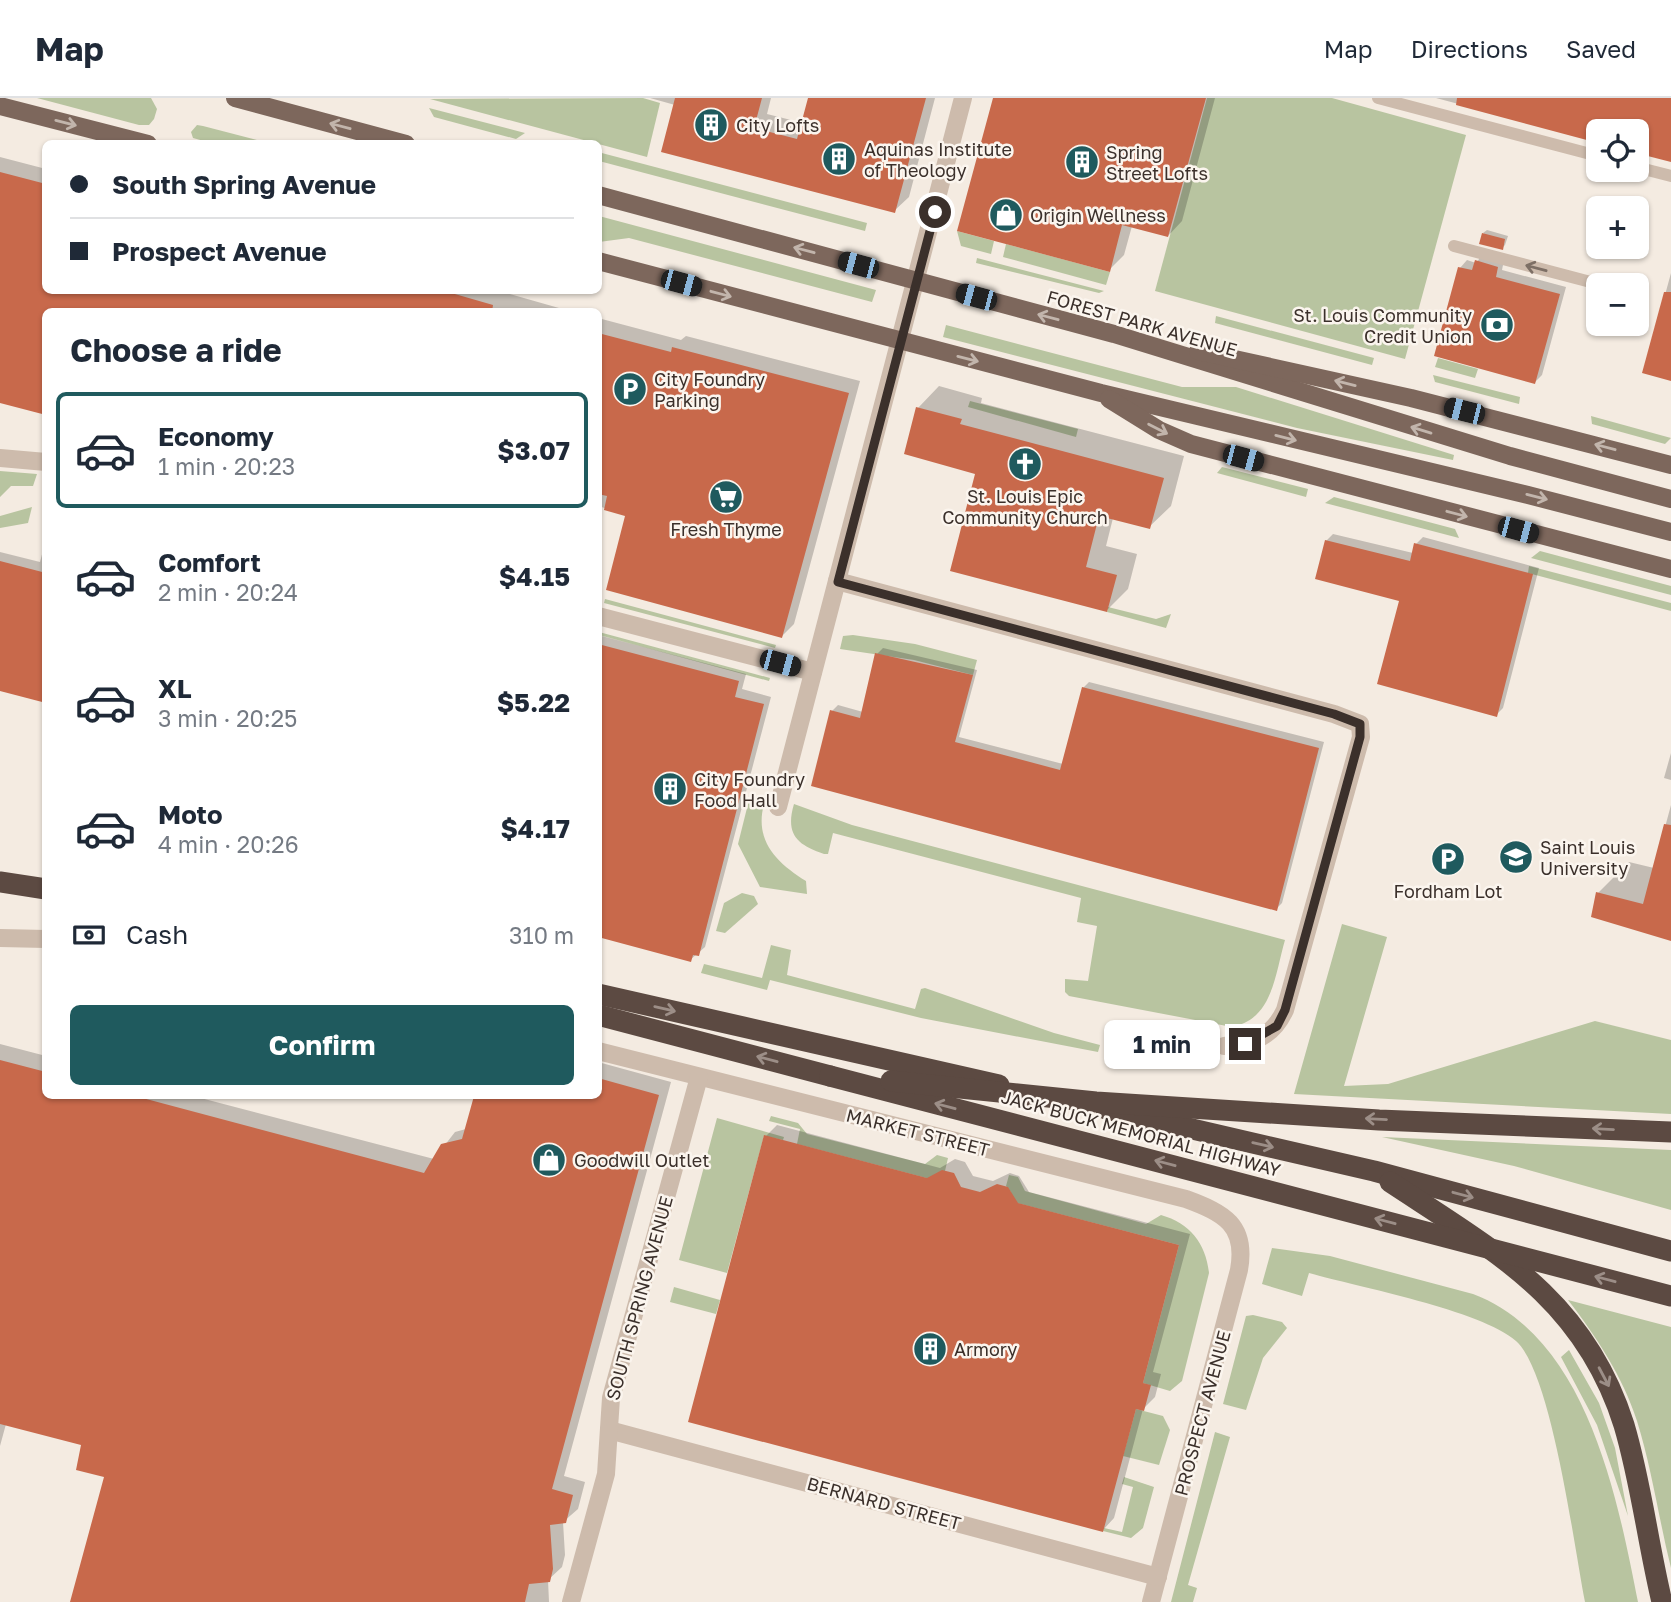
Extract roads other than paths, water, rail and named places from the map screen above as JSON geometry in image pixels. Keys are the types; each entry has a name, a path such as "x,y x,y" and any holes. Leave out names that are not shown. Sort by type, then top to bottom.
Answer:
{"highway":[{"path":"0,877 42,881"},
{"path":"0,882 42,887"},
{"name":"JACK BUCK MEMORIAL HIGHWAY","path":"602,995 1374,1171 1671,1251"},
{"name":"JACK BUCK MEMORIAL HIGHWAY","path":"602,1016 1671,1296"},
{"path":"830,1076 1096,1102 1378,1120 1671,1132"},
{"path":"1374,1171 1510,1261 1549,1298 1585,1346 1604,1375 1624,1426 1662,1602"}],"main road":[{"path":"235,98 390,140"},
{"path":"0,106 132,140"},
{"name":"FOREST PARK AVENUE","path":"602,196 1114,334 1399,423 1671,499"},
{"path":"602,262 1101,393 1671,532"},
{"path":"1114,334 1327,378 1671,465"},
{"path":"1101,393 1137,418 1191,444 1671,569"}],"street":[{"path":"778,807 964,98"},
{"path":"0,458 42,462"},
{"path":"838,582 1334,714 1360,724 1360,737 1285,1010 1277,1026 1264,1036 1245,1044 1224,1045"},
{"path":"602,617 813,672"},
{"path":"0,939 42,939"},
{"name":"MARKET STREET","path":"602,1052 1186,1199 1212,1209 1233,1224"},
{"name":"SOUTH SPRING AVENUE","path":"571,1602 606,1474 611,1398 699,1077"},
{"name":"PROSPECT AVENUE","path":"1152,1602 1239,1270 1240,1240 1233,1224"},
{"name":"BERNARD STREET","path":"609,1430 1158,1577"}],"lane":[{"path":"1378,98 1586,153"},
{"path":"1649,170 1671,176"},
{"path":"1454,246 1586,281"}],"place":[{"name":"City Lofts","path":"711,125"},
{"name":"Aquinas Institute of Theology","path":"839,159"},
{"name":"Spring Street Lofts","path":"1082,162"},
{"name":"Origin Wellness","path":"1006,215"},
{"name":"St. Louis Community Credit Union","path":"1497,325"},
{"name":"City Foundry Parking","path":"630,389"},
{"name":"St. Louis Epic Community Church","path":"1025,464"},
{"name":"Fresh Thyme","path":"726,497"},
{"name":"City Foundry Food Hall","path":"670,789"},
{"name":"Saint Louis University","path":"1516,857"},
{"name":"Fordham Lot","path":"1448,859"},
{"name":"Goodwill Outlet","path":"549,1160"},
{"name":"Armory","path":"930,1349"}]}
